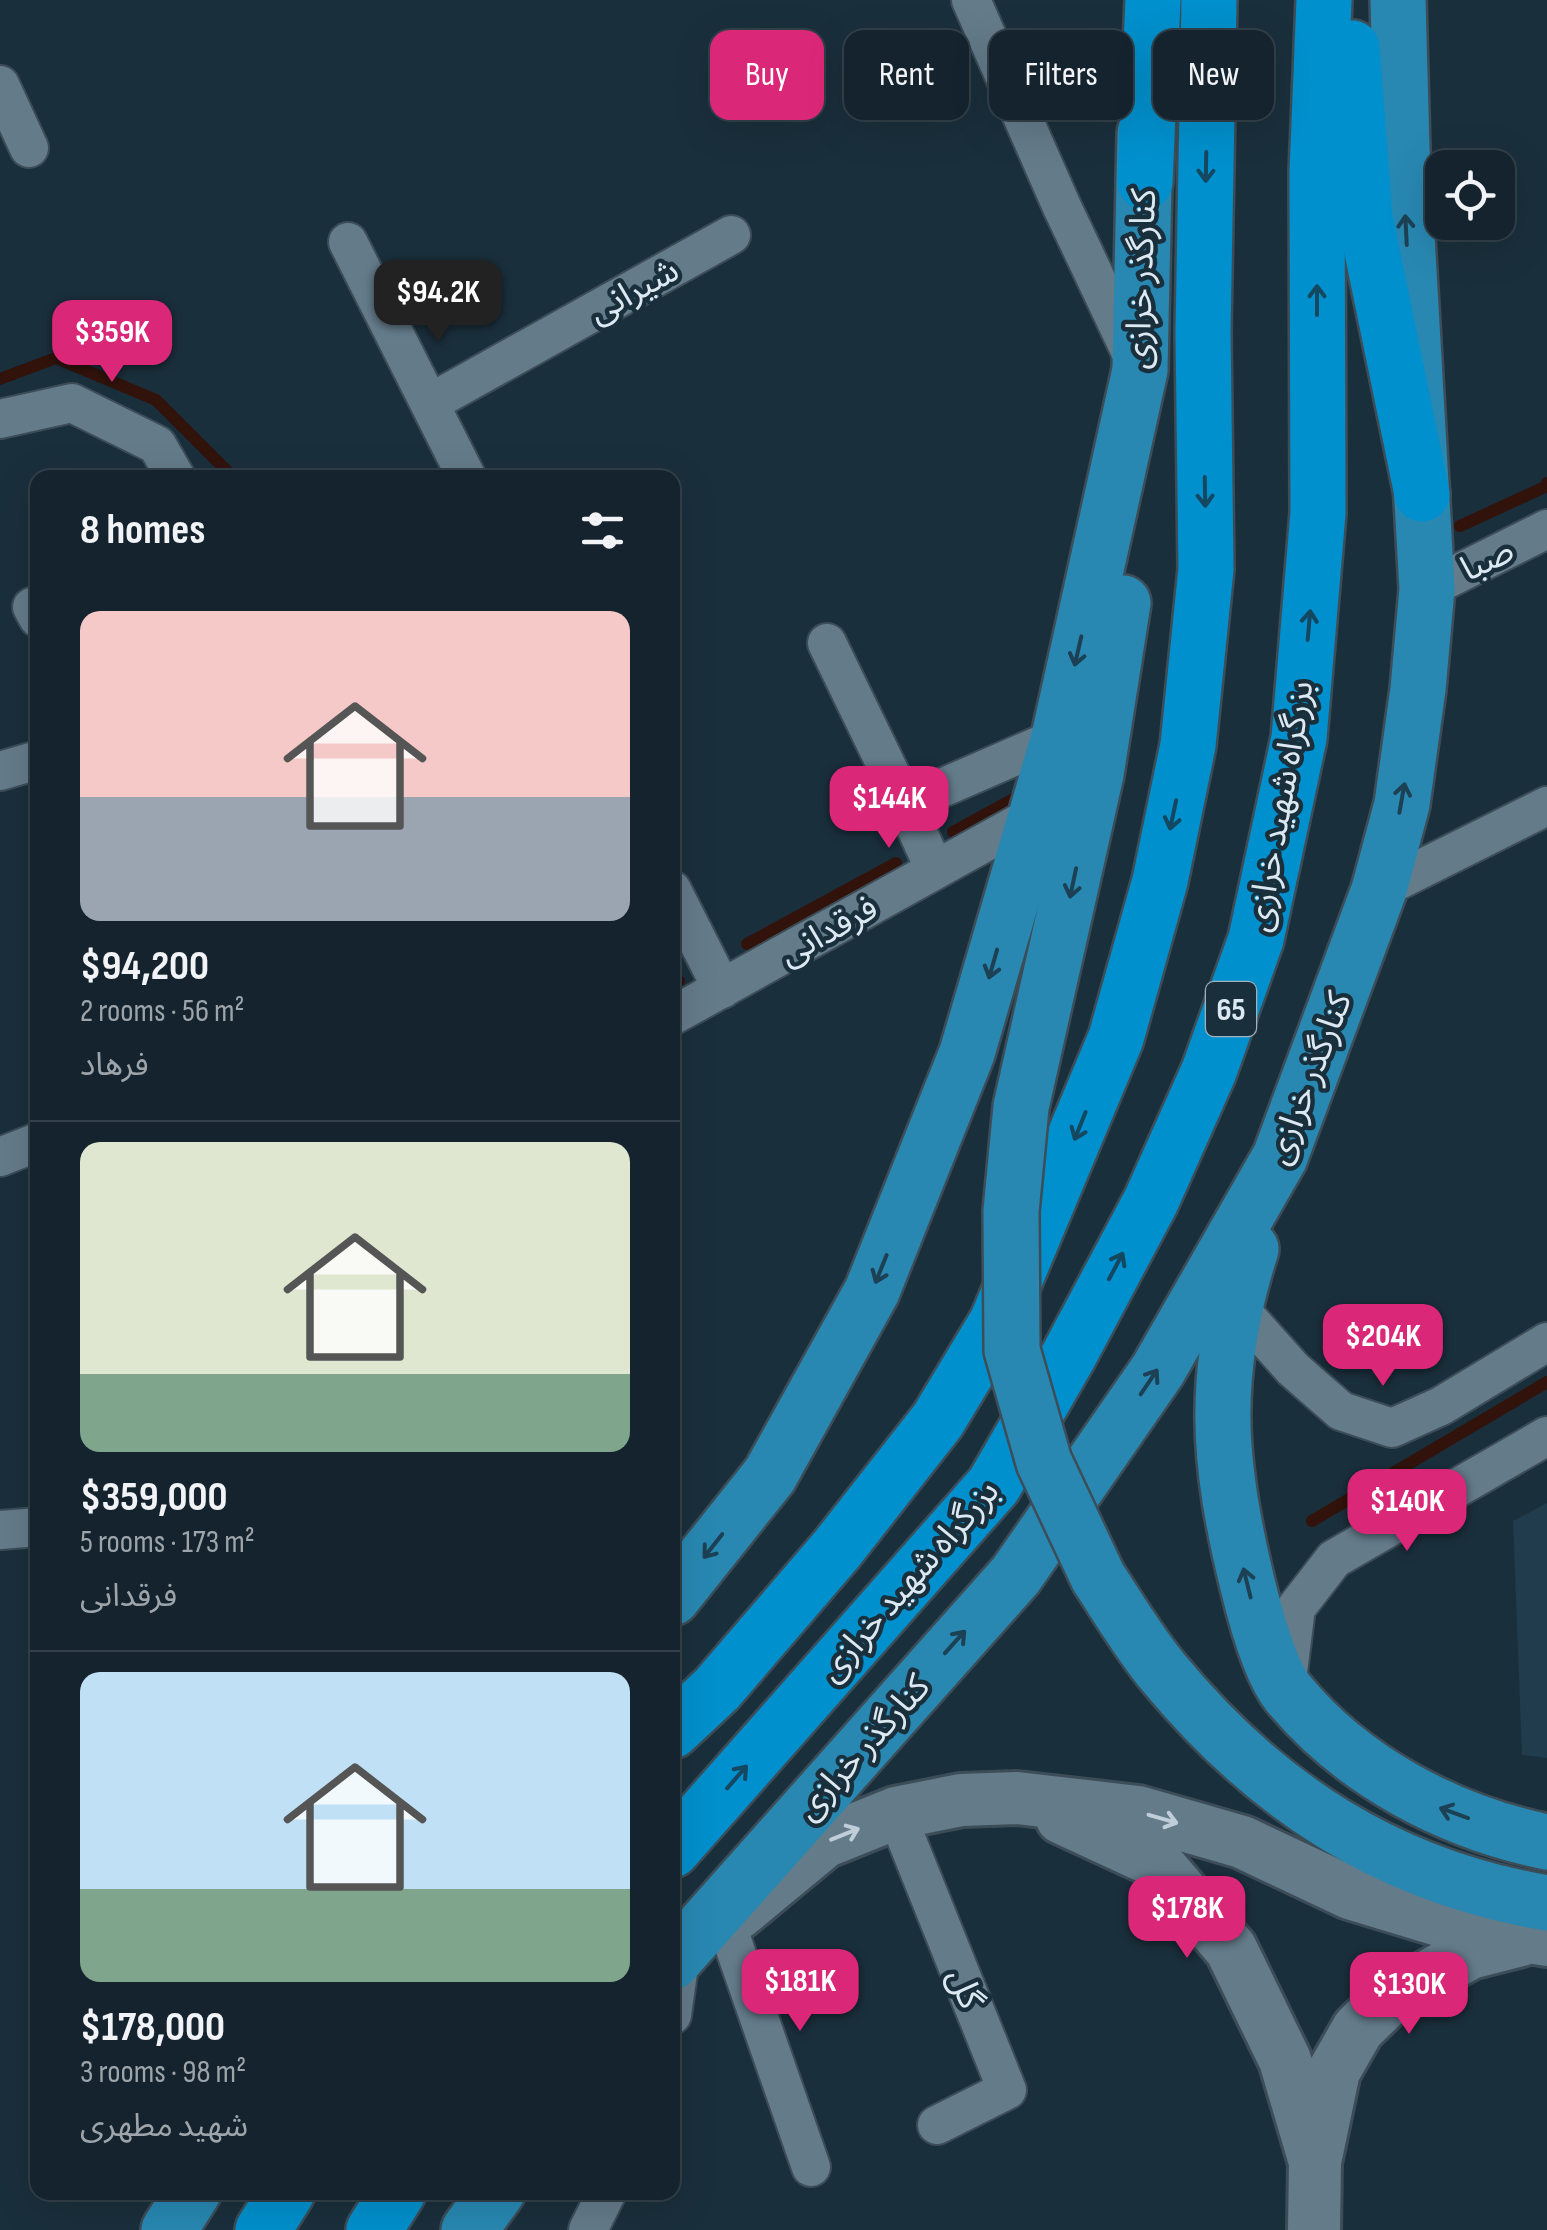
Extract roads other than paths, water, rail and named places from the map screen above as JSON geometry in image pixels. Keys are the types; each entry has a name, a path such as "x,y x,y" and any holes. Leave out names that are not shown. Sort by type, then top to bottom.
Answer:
{"highway":[{"path":"1144,182 1149,0"},
{"name":"بزرگراه شهید خرازی","path":"680,1724 717,1690 938,1420 997,1322 1116,1038 1160,881 1188,746 1206,569 1203,332 1209,0"},
{"name":"بزرگراه شهید خرازی","path":"680,1841 994,1485 1151,1201 1209,1071 1250,955 1299,738 1318,513 1317,172 1324,0"},
{"path":"1348,0 1365,217 1422,494"},
{"path":"263,2230 282,2200"},
{"path":"374,2230 393,2200"}],"main road":[{"name":"کنارگذر خرازی","path":"693,1945 1016,1575 1158,1370 1280,1157 1379,890 1402,804 1427,588 1402,148 1398,0"},
{"name":"کنارگذر خرازی","path":"680,1588 770,1475 872,1291 967,1053 1059,737 1140,370 1144,182"},
{"path":"1140,370 1125,592 1099,756 1021,1107 1011,1211 1012,1350 1044,1462 1098,1578 1161,1671 1234,1749 1316,1816 1403,1863 1519,1898 1543,1934"},
{"path":"1280,1157 1234,1303 1223,1374 1223,1440 1230,1515 1256,1620 1286,1690 1340,1746 1424,1802 1516,1836 1547,1842"},
{"path":"693,1945 824,1842 896,1814 960,1800 1018,1798 1138,1812 1242,1842 1350,1893 1449,1924 1543,1934"},
{"path":"1018,1798 1155,1861 1231,1948 1284,2060 1315,2162"},
{"path":"1314,2230 1315,2162 1334,2071 1358,2029 1390,1997 1470,1953 1543,1934"},
{"path":"169,2230 189,2200"},
{"path":"469,2230 491,2200"}],"street":[{"path":"971,0 1062,208 1140,370"},
{"path":"0,85 28,148"},
{"name":"شیرانی","path":"430,403 731,235"},
{"path":"348,242 463,470"},
{"path":"0,418 72,403 157,445 171,470"},
{"name":"صبا","path":"1427,588 1547,529"},
{"path":"827,642 936,870"},
{"path":"905,804 1059,737"},
{"path":"0,770 30,762"},
{"path":"1379,890 1547,806"},
{"name":"فرقدانی","path":"680,1012 1036,814"},
{"path":"680,906 722,989"},
{"path":"0,1157 30,1145"},
{"path":"1234,1303 1294,1369 1342,1410 1392,1428 1441,1406 1547,1342"},
{"path":"1286,1690 1296,1608 1334,1559 1547,1436"},
{"path":"0,1530 30,1528"},
{"name":"گل","path":"896,1814 1007,2090 937,2125"},
{"path":"680,1988 693,1945"},
{"path":"693,1945 811,2168"},
{"path":"588,2230 603,2200"}],"waterway":[{"path":"0,379 56,358 156,400 226,470"},
{"path":"1460,526 1547,483"},
{"path":"953,832 1017,797"},
{"path":"747,944 896,863"},
{"path":"1312,1521 1547,1382"}]}
